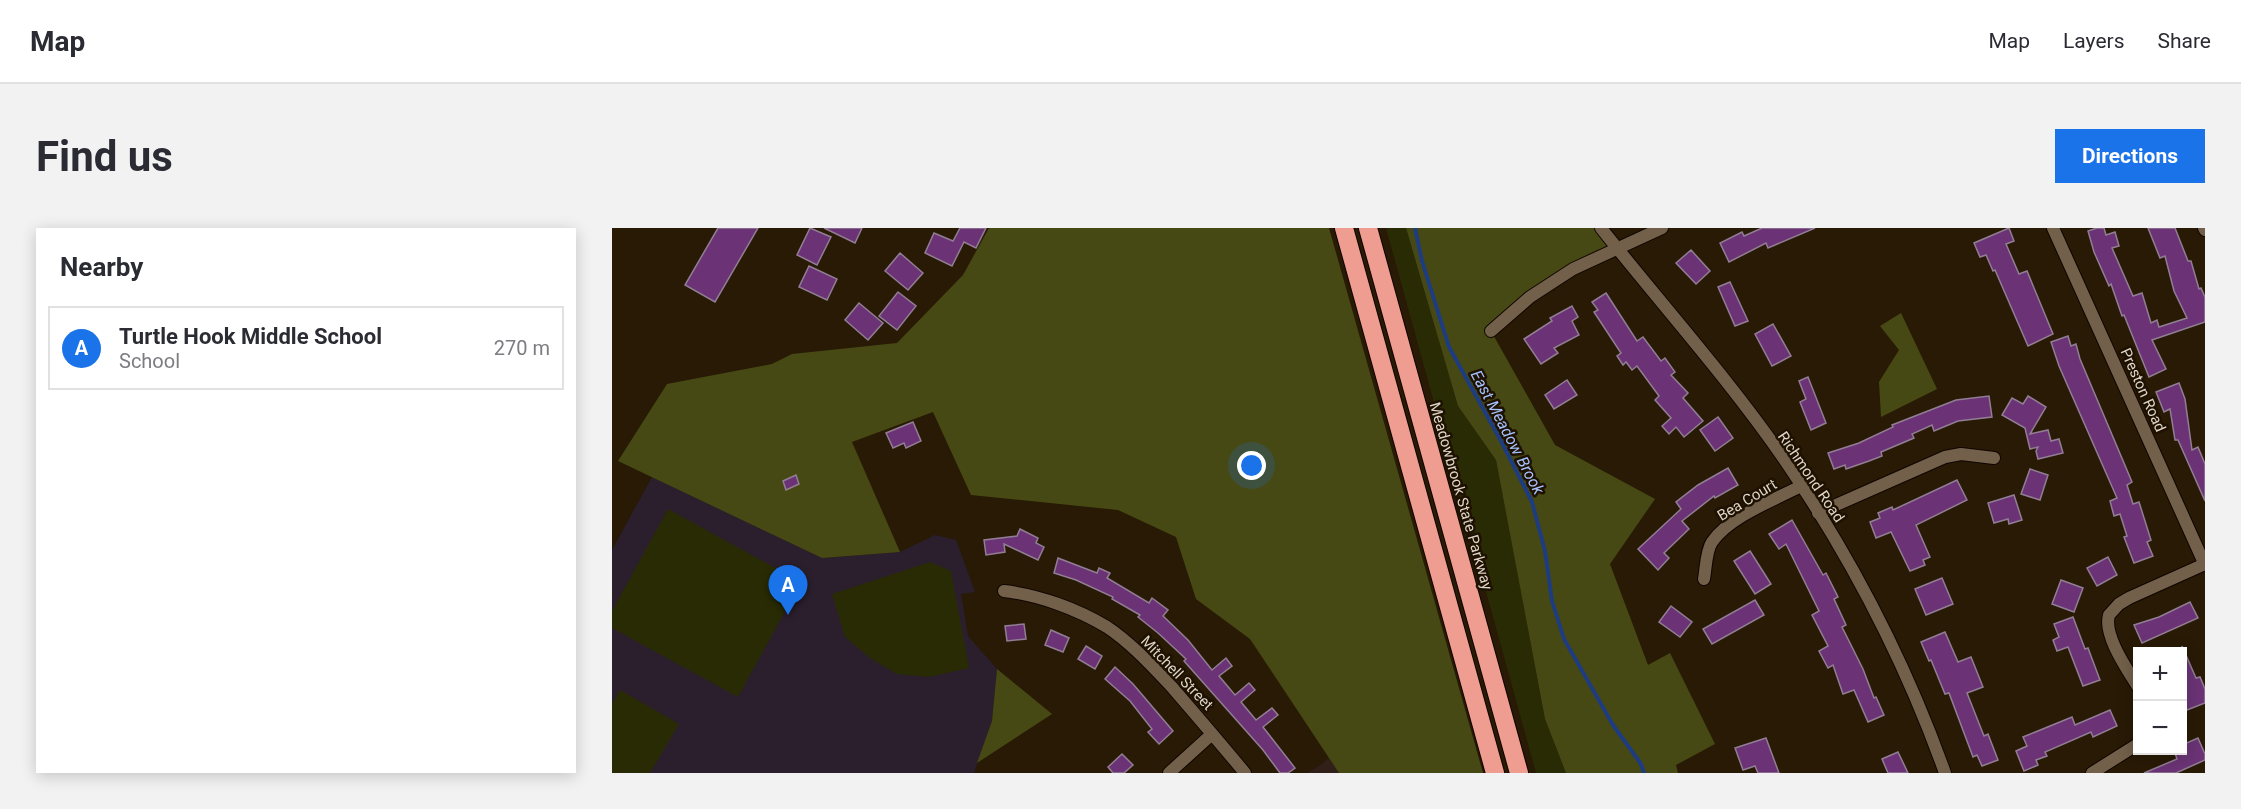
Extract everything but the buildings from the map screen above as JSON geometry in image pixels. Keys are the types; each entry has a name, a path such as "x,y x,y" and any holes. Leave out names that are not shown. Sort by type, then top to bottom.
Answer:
{"highway":[{"path":"1344,228 1495,773"},
{"name":"Meadowbrook State Parkway","path":"1368,228 1519,773"}],"street":[{"name":"Richmond Road","path":"1601,228 1708,358 1783,459 1856,573 1894,647 1927,721 1945,773"},
{"path":"1491,331 1530,297 1564,274 1662,228"},
{"name":"Preston Road","path":"2053,228 2205,565"},
{"path":"1818,513 1945,457 1961,454 1994,458"},
{"name":"Bea Court","path":"1704,579 1709,548 1723,530 1735,520 1801,486"},
{"path":"2133,678 2108,628 2109,615 2119,604 2129,598 2205,565"},
{"name":"Mitchell Street","path":"1004,591 1026,595 1066,608 1107,627 1147,660 1245,773"},
{"path":"1169,773 1212,734"},
{"path":"2092,773 2133,747"}],"shaded area":[{"path":"989,228 1329,228 1483,773 1339,773 1250,639 1196,599 1176,537 1118,510 971,495 933,412 852,442 900,552 822,558 618,461 667,384 772,364 792,354 897,343 963,275"},
{"path":"1406,228 1601,228 1617,248 1573,269 1491,331 1555,445 1655,499 1610,564 1648,665 1670,653 1715,744 1676,765 1678,773 1566,773 1545,719 1496,460 1458,406"},
{"path":"1901,313 1937,389 1881,417 1879,382 1899,350 1880,326"},
{"path":"652,477 822,558 900,552 935,535 956,540 975,592 961,594 968,636 997,669 992,721 974,773 612,773 612,550"},
{"path":"997,669 1052,714 977,763 992,721"},
{"path":"1329,758 1339,773 1307,773 1319,766"}],"green space":[{"path":"1386,228 1406,228 1458,406 1496,460 1545,719 1566,773 1536,773"},
{"path":"668,509 801,582 738,697 612,628 612,611"},
{"path":"930,562 951,571 969,668 929,677 897,674 870,658 845,637 832,594"},
{"path":"620,690 679,724 650,773 612,773 612,704"}],"waterway":[{"name":"East Meadow Brook","path":"1415,228 1422,261 1449,347 1532,502 1545,551 1552,601 1564,639 1613,725 1641,764 1644,773"}],"place":[{"name":"Turtle Hook Middle School","path":"788,615"}]}
